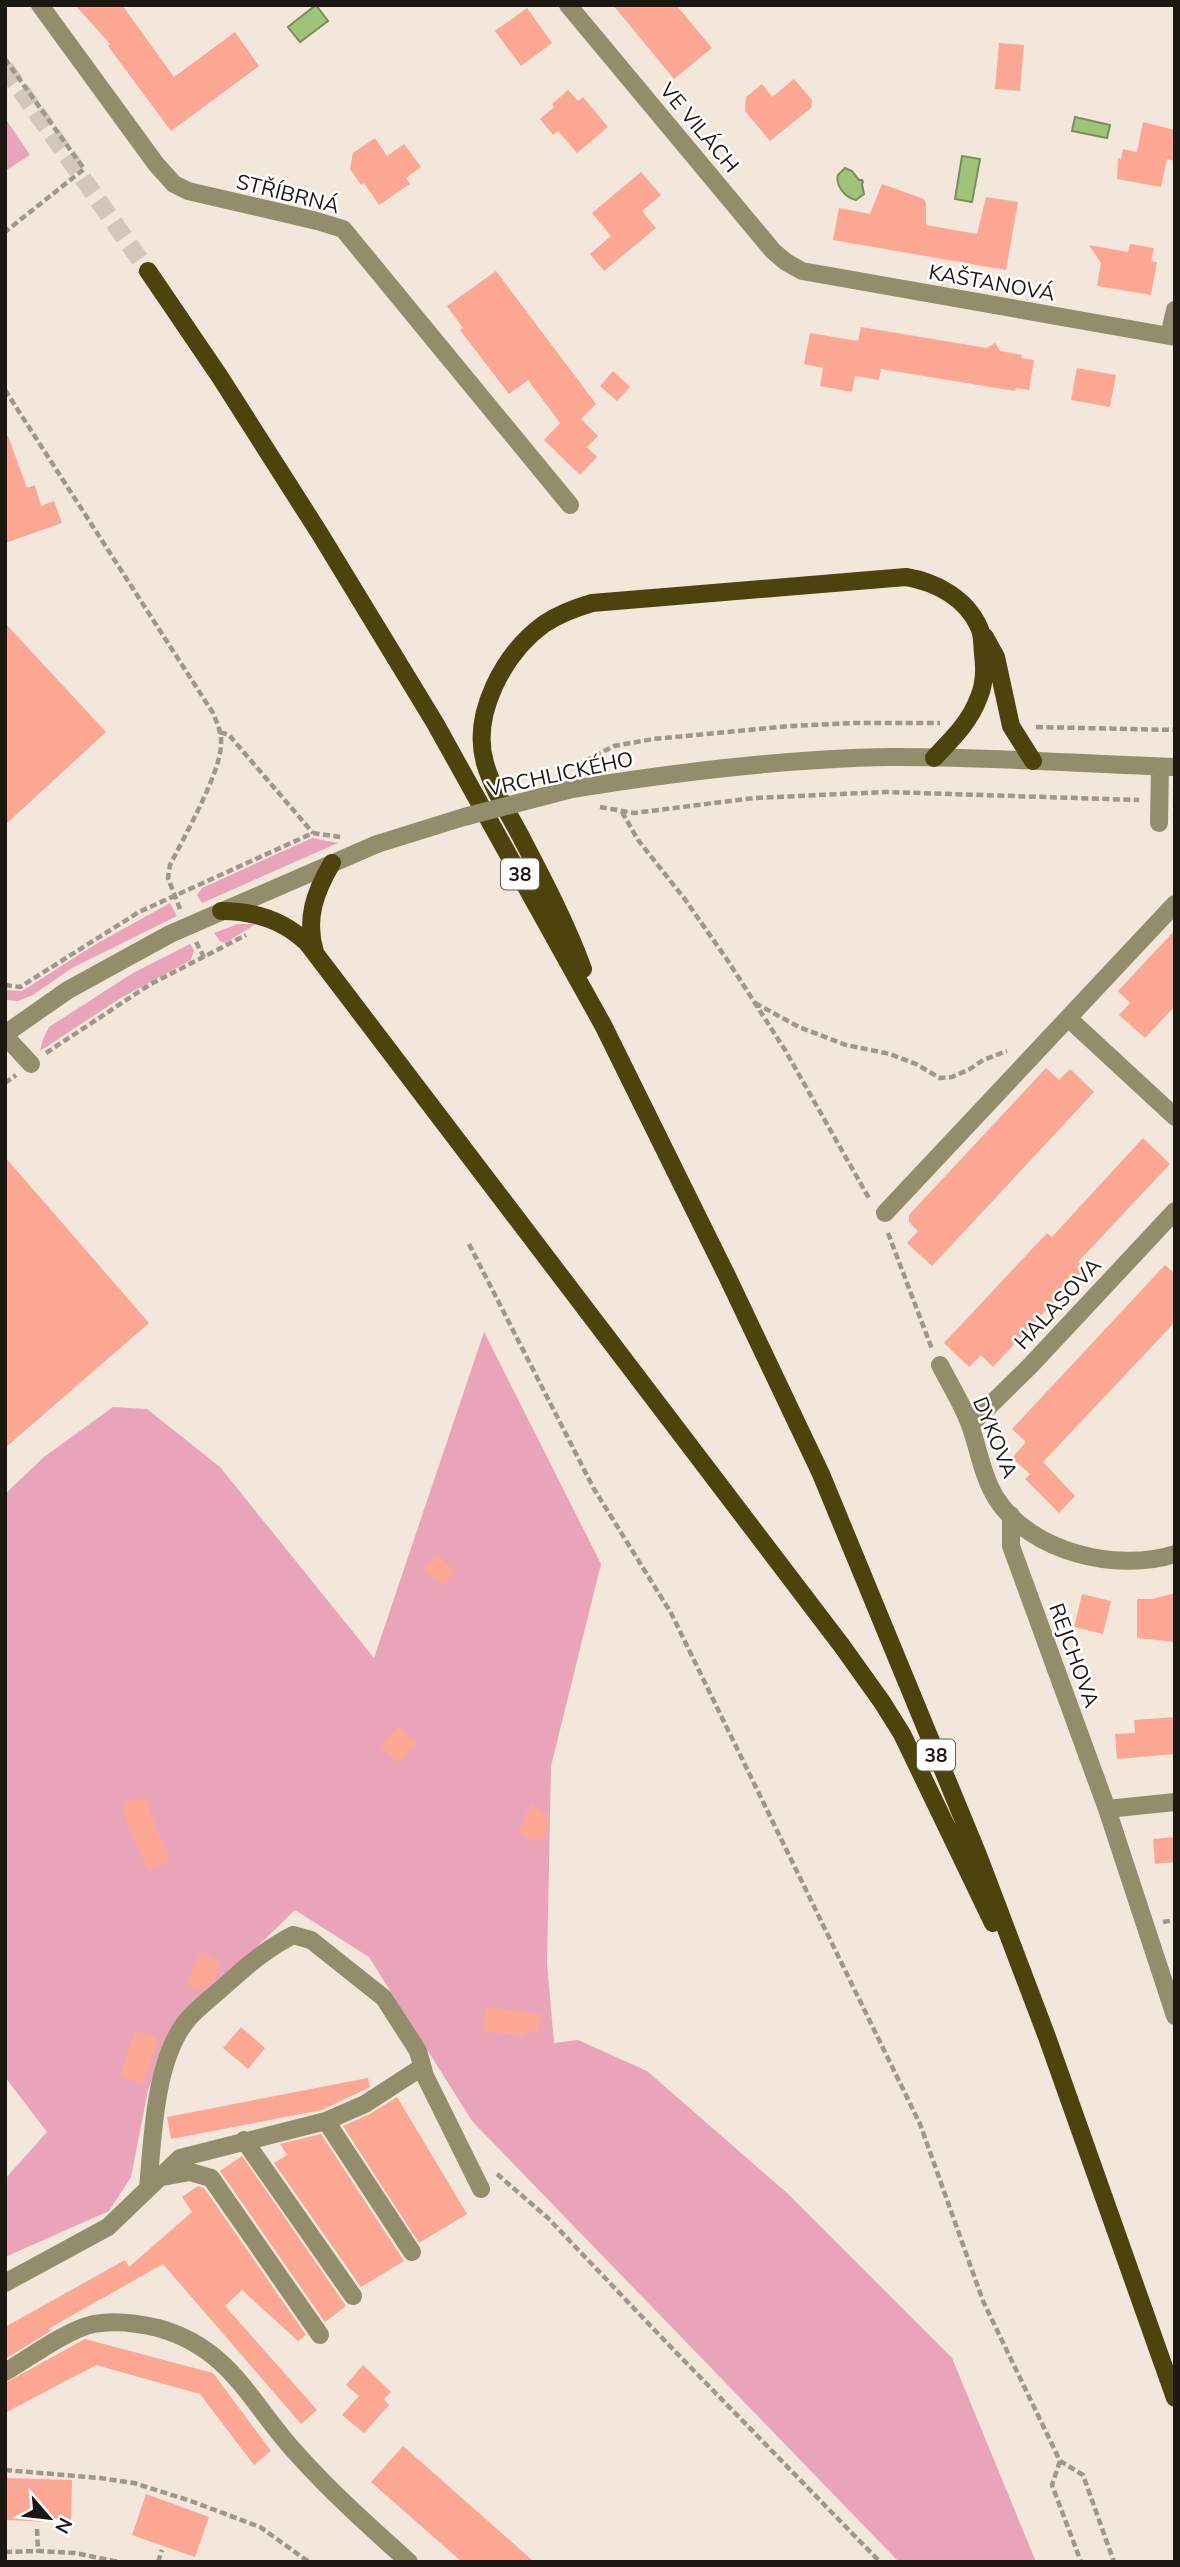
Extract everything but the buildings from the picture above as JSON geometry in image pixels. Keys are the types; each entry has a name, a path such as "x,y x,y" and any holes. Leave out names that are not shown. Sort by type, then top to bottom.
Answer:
{"main road":[{"name":"38","path":"148,271 234,400 400,664 502,841 603,1026 821,1474 978,1855 1047,2037 1175,2398"},
{"path":"603,1026 566,926 491,781 483,753 483,727 493,690 502,671 524,641 544,624 569,610 592,603 906,577 926,580 941,586 961,603 980,628 996,657 1012,726 1033,761"},
{"path":"934,758 964,725 980,695 985,673 980,628"},
{"path":"316,956 310,923 314,901 332,863"},
{"path":"221,911 239,911 275,920 299,935 842,1646 882,1702 919,1768 1047,2037"}],"street":[{"name":"STŘÍBRNÁ","path":"40,5 156,164 174,184 203,195 343,229 570,505"},
{"name":"VE VILÁCH","path":"568,5 773,251 802,271"},
{"name":"KAŠTANOVÁ","path":"802,271 1172,337"},
{"path":"1172,337 1175,310"},
{"name":"VRCHLICKÉHO","path":"5,1035 68,990 170,934 221,911 377,844 464,817 572,789 701,769 823,760 934,758 1167,767"},
{"path":"1158,823 1159,801 1167,767"},
{"path":"880,1211 1042,1046 1175,904"},
{"path":"1068,1018 1175,1117"},
{"path":"5,1035 31,1064"},
{"name":"HALASOVA","path":"970,1425 1031,1365 1175,1211"},
{"name":"DYKOVA","path":"940,1365 970,1425 981,1463 996,1498 1011,1515 1031,1531 1079,1555 1123,1562 1147,1561 1175,1554"},
{"name":"REJCHOVA","path":"1011,1515 1011,1546 1107,1809 1175,2016"},
{"path":"1107,1809 1175,1802"},
{"path":"152,2183 154,2125 172,2046 188,2019 218,1991 266,1949 293,1935 312,1940 384,1998 418,2052 425,2076 481,2189"},
{"path":"5,2283 108,2227 180,2158 326,2121 365,2104 422,2067"},
{"path":"326,2121 412,2252"},
{"path":"244,2140 353,2296"},
{"path":"152,2183 190,2172 211,2178 320,2335"},
{"path":"5,2372 79,2329 95,2324 136,2322 196,2343 218,2358 245,2387 287,2444 328,2488 409,2562"}],"path":[{"path":"5,59 84,169 5,232"},
{"path":"5,390 212,713 220,732 222,745 218,765 170,865 168,878 174,896"},
{"path":"573,768 614,746 653,739 841,724 964,725"},
{"path":"1012,726 1175,730"},
{"path":"220,732 229,735 313,833"},
{"path":"880,1211 785,1050 684,898 638,841 622,813 754,798 886,792 1159,801"},
{"path":"5,985 20,987 139,912 313,833 339,838 348,834"},
{"path":"31,1064 69,1036 149,985 216,951"},
{"path":"754,1003 799,1027 846,1045 890,1054 916,1063 940,1078 952,1077 983,1060 1028,1044 1042,1046"},
{"path":"887,1232 940,1365"},
{"path":"469,1244 594,1489 671,1613 920,2124 983,2301 1060,2461 1083,2475 1114,2562"},
{"path":"466,2159 505,2179 548,2217 880,2562"},
{"path":"1060,2461 1052,2485 1081,2562"},
{"path":"5,2470 134,2483 260,2527 309,2562"},
{"path":"37,2529 38,2551"},
{"path":"158,2562 162,2550"},
{"path":"5,2552 75,2553 119,2562"}],"shaded area":[{"path":"316,5 328,21 300,42 288,27"},
{"path":"1075,117 1110,125 1107,138 1072,131"},
{"path":"5,118 30,155 5,171"},
{"path":"962,156 980,159 972,202 955,199"},
{"path":"845,168 863,182 864,194 856,200 845,194 838,183 838,175"},
{"path":"312,838 338,843 202,903 197,895 202,888"},
{"path":"170,903 177,916 72,968 33,995 18,1001 5,1000 5,990 22,991 96,944"},
{"path":"238,924 256,924 225,943 214,933"},
{"path":"190,944 194,950 191,960 119,999 40,1051 49,1027 133,973"},
{"path":"484,1332 601,1564 551,1766 547,1963 554,2043 578,2040 647,2071 787,2193 952,2358 1036,2562 899,2562 472,2121 369,1957 295,1910 170,2031 148,2090 131,2177 109,2211 5,2257 5,2179 47,2132 5,2077 5,1494 44,1457 113,1407 147,1409 220,1467 374,1658"}],"tunnel":[{"path":"5,68 148,271"}]}
